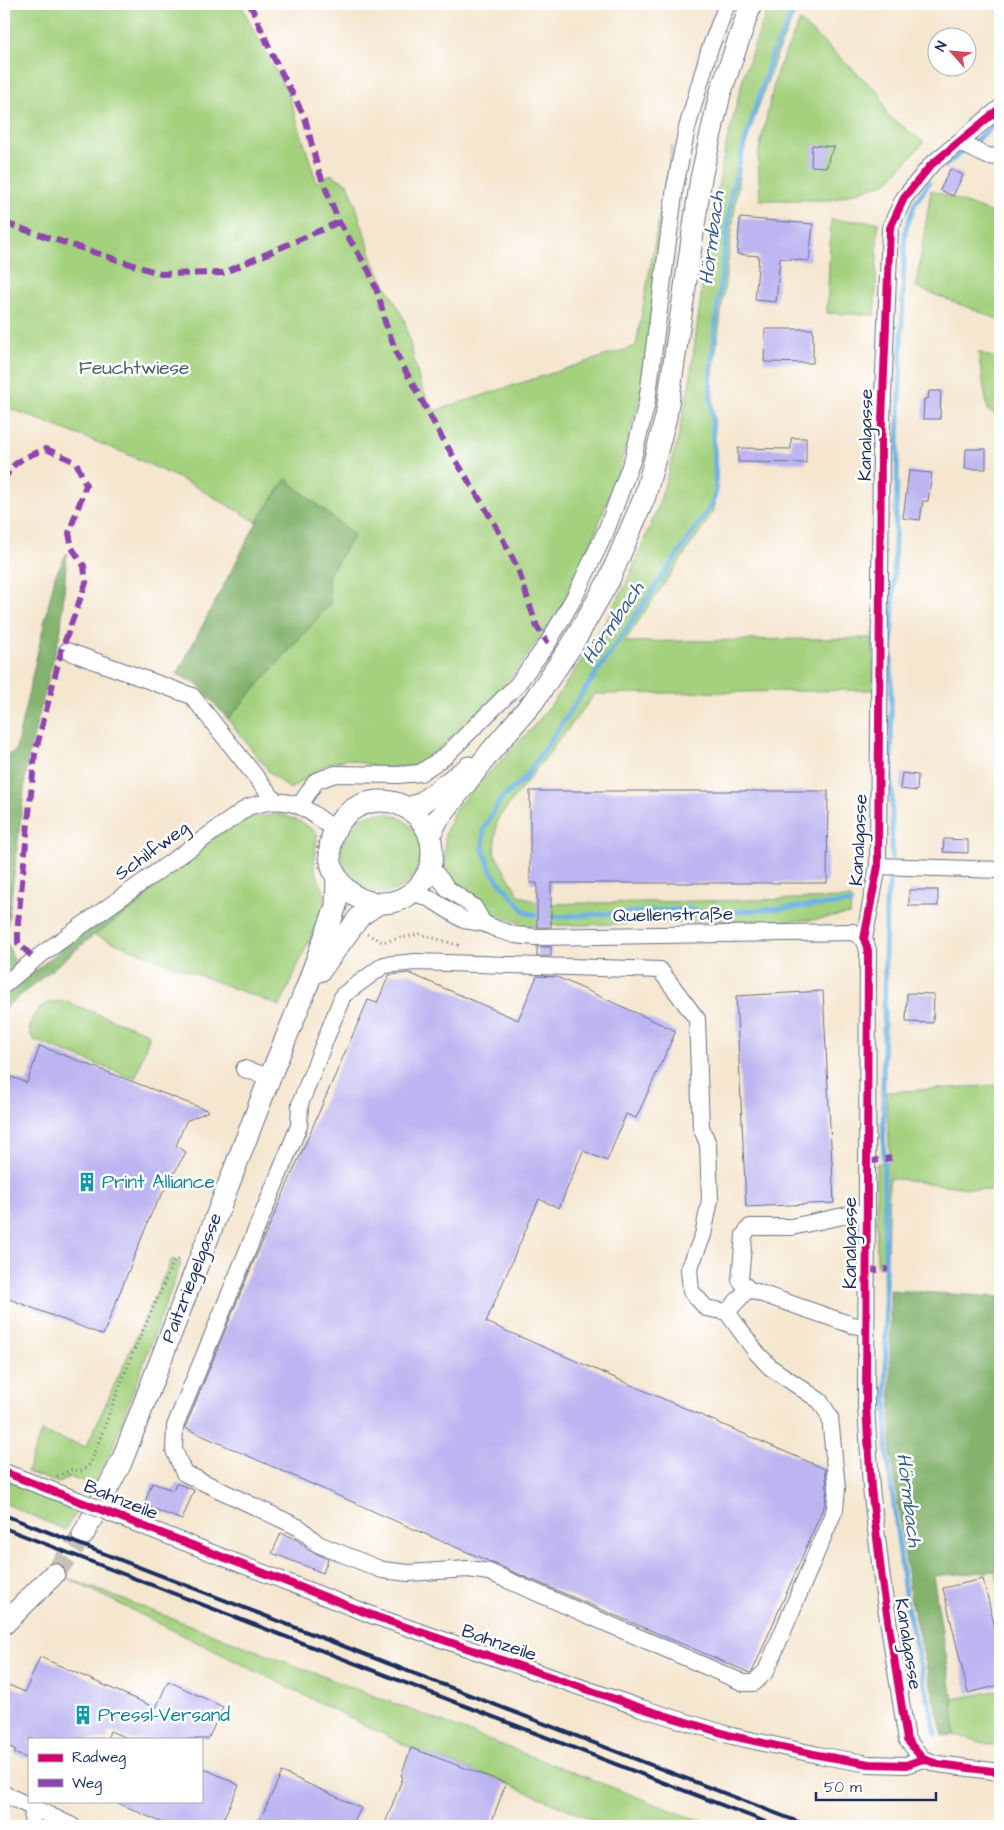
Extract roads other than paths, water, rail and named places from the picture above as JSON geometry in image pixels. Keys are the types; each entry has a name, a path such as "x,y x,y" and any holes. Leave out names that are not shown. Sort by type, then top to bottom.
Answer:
{"main road":[{"path":"430,835 438,819 532,702 572,645 608,580 645,496 666,417 701,178 720,94 751,4"},
{"path":"408,808 420,804 492,750"},
{"path":"375,800 392,802 408,808 422,820 430,835 432,851 430,866 424,880 413,892 391,902 366,901 355,896 329,876 332,867 331,842 328,830 344,816 358,806 375,800"},
{"name":"Paitzriegelgasse","path":"83,1535 120,1463 306,989 336,906 329,876"},
{"name":"Paitzriegelgasse","path":"306,989 360,916 379,903"},
{"path":"4,1624 54,1574"}],"street":[{"path":"300,805 316,781 335,774 398,775 420,773 444,757 516,686 548,643 575,596 606,531 633,458 638,439 647,402 675,187 685,136 709,51 727,4"},
{"name":"Kanalgasse","path":"923,1759 907,1740 883,1588 871,1488 866,1406 868,950 864,939 878,866 881,445 890,228 904,198 931,165 966,145 1000,108"},
{"path":"966,145 987,156 1000,157"},
{"path":"67,651 192,696 275,801"},
{"name":"Schilfweg","path":"4,985 35,959 248,807 262,802 275,801 300,805 328,830"},
{"path":"430,866 448,889 474,907 483,923"},
{"path":"878,866 1000,870"},
{"name":"Quellenstraße","path":"413,892 432,900 464,920 483,923 515,934 535,937 853,932 864,939"},
{"path":"416,962 660,970 697,1019 702,1127 708,1144 710,1200 703,1235 689,1269 691,1291 706,1308 727,1312 756,1352 770,1367 820,1401 830,1418 837,1488 835,1509 770,1662 766,1671 754,1682 744,1683 489,1572 468,1569 408,1573 382,1570 318,1544 300,1528 184,1473 174,1450 175,1426 299,1126 300,1104 343,994 384,965 416,962"},
{"path":"244,1069 270,1078"},
{"path":"866,1327 852,1325 748,1289 740,1280 744,1235 750,1227 791,1227 867,1211"},
{"path":"727,1312 748,1289"},
{"name":"Bahnzeile","path":"4,1472 376,1618 641,1708 732,1736 869,1764 906,1764 923,1759 938,1764 1000,1772"},
{"path":"4,1794 72,1826"},
{"path":"32,1826 33,1809"}],"waterway":[{"name":"Hörmbach","path":"800,4 790,19 772,55 732,191 710,383 716,491 712,504 524,779 501,799 484,828 483,849 492,873 526,913 553,917 690,909 706,914 851,903"},
{"name":"Hörmbach","path":"945,166 1000,120"},
{"name":"Hörmbach","path":"892,858 891,663 905,232 915,203 929,183"},
{"name":"Hörmbach","path":"891,877 886,903 883,1086 887,1451 906,1602 936,1734"}],"tunnel":[{"path":"54,1574 83,1535"}],"railway":[{"path":"4,1515 809,1826"},
{"path":"4,1528 776,1826"}],"place":[{"name":"Print Alliance","path":"87,1182"},
{"name":"Pressl-Versand","path":"83,1715"}],"park label":[{"name":"Feuchtwiese","path":"134,368"}]}
